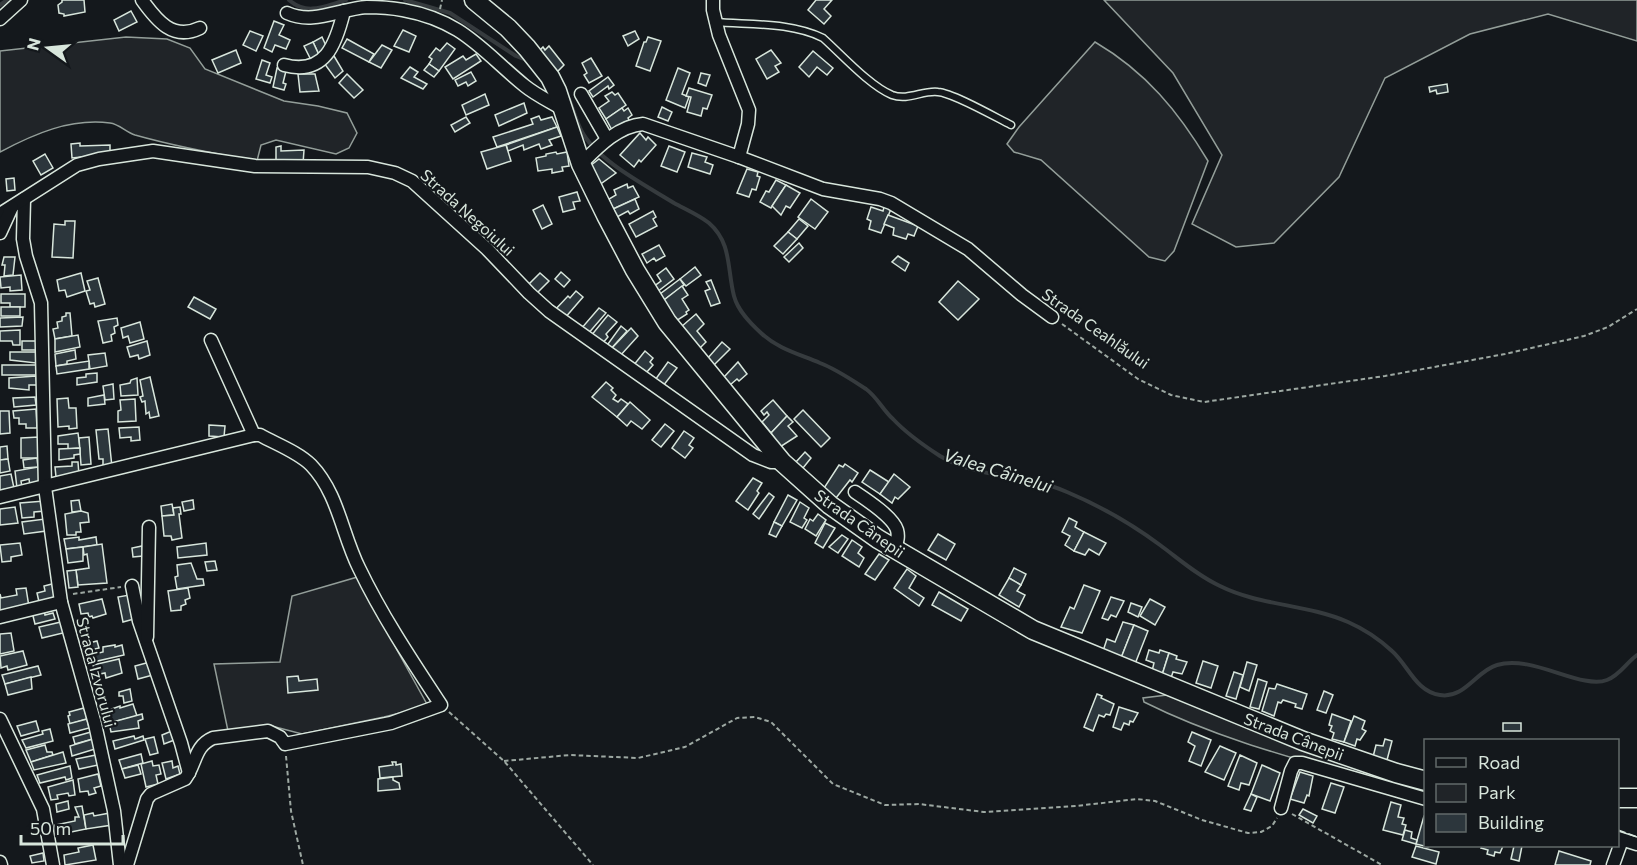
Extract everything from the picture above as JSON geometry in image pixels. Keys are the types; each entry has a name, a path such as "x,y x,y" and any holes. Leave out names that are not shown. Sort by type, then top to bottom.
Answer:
{"street":[{"path":"0,20 21,0"},
{"path":"142,0 155,18 168,28 190,33 200,28"},
{"name":"Strada Cânepii","path":"474,0 508,28 550,77 564,110 581,164 635,270 667,322 782,462 830,505 895,549 1033,630 1304,741 1424,781"},
{"path":"713,0 715,22 749,110 748,124 739,157"},
{"path":"287,13 308,19 344,11 379,8 402,10 438,19 477,42 526,87 564,110"},
{"path":"284,65 306,68 316,64 325,56 333,46 344,11"},
{"path":"581,93 607,139"},
{"name":"Strada Ceahlăului","path":"581,164 607,139 635,125 643,124 823,189 880,199 891,203 968,249 1052,317"},
{"name":"Strada Negoiului","path":"0,214 77,165 99,159 153,151 255,166 368,167 395,173 412,181 487,249 529,293 576,331 753,455 771,462 782,462"},
{"name":"Strada Izvorului","path":"24,199 23,239 41,303 45,486 61,602 95,724 114,811 120,865"},
{"path":"0,233 12,207"},
{"path":"212,340 254,435"},
{"path":"0,496 260,435 310,464 324,480 359,568 398,639 441,705 391,723 285,744 280,736 268,731 205,741 185,779 151,794 147,799 127,865"},
{"path":"855,492 885,515 896,527 898,537 895,549"},
{"path":"146,641 149,527"},
{"path":"132,586 139,621 182,743 189,774"},
{"path":"0,617 61,602"},
{"path":"0,719 43,809 53,865"},
{"path":"1281,808 1291,771 1296,763 1424,799"},
{"path":"1619,798 1637,798"},
{"path":"1620,839 1637,844"},
{"path":"1613,865 1618,847"}],"lane":[{"path":"715,22 778,26 813,33 824,38 880,89 895,96 910,96 936,91 1011,125"}],"path":[{"name":"Strada Ceahlăului","path":"1052,317 1138,379 1171,395 1204,402 1385,376 1505,354 1592,333 1608,327 1637,309"},
{"path":"61,602 71,595 132,586"},
{"path":"441,705 504,761 593,865"},
{"path":"504,761 570,755 638,758 685,747 737,718 755,717 771,722 833,784 885,805 919,804 984,812 1137,799 1155,801 1202,820 1248,832 1261,832 1272,826 1281,808 1382,865"},
{"path":"285,744 291,811 303,865"}],"green space":[{"path":"1104,0 1637,0 1637,41 1548,14 1470,34 1385,78 1339,177 1274,243 1236,247 1192,224 1222,155 1173,73"},
{"path":"126,37 167,39 190,48 205,69 284,101 347,113 357,133 349,148 336,154 276,140 261,145 257,161 165,143 135,135 113,124 95,122 53,129 0,152 0,51"},
{"path":"1095,42 1130,66 1159,94 1173,109 1208,161 1174,251 1165,261 1149,257 1041,160 1014,152 1007,144 1019,127"},
{"path":"361,576 397,650 428,706 302,734 268,725 228,731 214,664 280,662 292,596"},
{"path":"1167,695 1424,787 1424,795 1239,741 1175,716 1144,702 1143,698"}],"building":[{"path":"62,0 84,0 85,12 64,16 59,13 58,5"},
{"path":"816,0 832,0 824,9 831,16 824,24 808,10"},
{"path":"131,11 137,22 119,31 114,20"},
{"path":"274,21 284,25 279,35 290,40 286,49 275,45 272,52 264,48"},
{"path":"403,30 416,36 409,52 394,46"},
{"path":"250,31 263,36 256,51 243,45"},
{"path":"635,31 639,39 628,46 623,36"},
{"path":"322,37 328,50 319,55 313,42"},
{"path":"648,37 661,41 650,71 636,66"},
{"path":"347,39 374,54 369,62 342,48"},
{"path":"313,42 319,55 311,60 304,46"},
{"path":"447,43 455,49 439,71 429,64 432,59 429,57 436,48 440,51"},
{"path":"382,45 392,50 381,68 369,62"},
{"path":"549,46 564,65 557,72 540,50 543,47 545,50"},
{"path":"236,50 241,63 218,73 212,60"},
{"path":"771,50 781,63 775,66 779,72 767,79 756,59"},
{"path":"813,51 833,68 827,75 817,67 809,77 799,67"},
{"path":"476,54 481,61 453,79 445,67 463,56 466,60"},
{"path":"334,56 343,71 335,78 324,63"},
{"path":"591,58 602,76 589,83 584,75 587,73 582,63"},
{"path":"262,60 270,63 266,75 272,77 270,83 256,79"},
{"path":"429,64 439,71 434,77 424,70"},
{"path":"410,67 418,72 414,77 427,84 423,89 401,78"},
{"path":"277,68 286,71 284,90 273,87"},
{"path":"678,68 690,73 682,94 689,97 685,108 666,100"},
{"path":"471,72 476,81 468,86 466,82 458,86 455,80"},
{"path":"701,73 710,75 706,86 698,83"},
{"path":"298,74 315,74 319,91 300,92"},
{"path":"347,74 363,90 354,98 339,83"},
{"path":"608,77 614,85 609,89 608,86 593,97 589,91"},
{"path":"1447,84 1448,92 1437,94 1436,90 1430,92 1429,87"},
{"path":"689,88 712,95 707,109 703,108 701,116 687,112 691,97 686,96"},
{"path":"612,92 615,95 618,93 626,105 606,119 599,108 609,101 605,96"},
{"path":"485,94 489,105 466,115 462,105"},
{"path":"524,103 527,113 499,126 495,115"},
{"path":"662,107 672,112 668,121 658,117"},
{"path":"622,108 624,111 628,108 632,115 628,118 629,120 612,130 606,119"},
{"path":"539,116 541,120 552,117 557,127 497,147 493,137 533,124 531,119"},
{"path":"466,117 470,123 455,132 451,125"},
{"path":"557,127 561,136 549,140 552,145 541,149 539,144 524,150 523,145 508,151 506,145"},
{"path":"640,133 646,140 648,137 656,145 634,167 620,155"},
{"path":"80,143 80,146 110,145 110,154 72,158 71,144"},
{"path":"506,145 511,161 487,169 481,152"},
{"path":"281,146 281,151 304,150 303,164 276,162 276,147"},
{"path":"669,146 685,152 677,172 661,166"},
{"path":"556,152 557,154 567,152 569,166 562,167 563,171 552,173 552,169 538,171 536,158"},
{"path":"692,153 707,157 705,162 713,165 710,174 688,167"},
{"path":"45,154 53,168 41,175 33,161"},
{"path":"599,159 616,173 599,185 590,166"},
{"path":"747,169 758,172 757,176 760,177 756,190 752,189 749,197 737,193"},
{"path":"14,178 15,190 7,191 6,179"},
{"path":"776,180 786,185 771,208 760,202"},
{"path":"627,184 628,188 633,186 639,197 613,209 609,199 616,195 614,190"},
{"path":"786,185 800,193 790,208 786,206 781,215 772,206"},
{"path":"577,192 580,201 573,202 575,209 563,212 559,197"},
{"path":"635,199 639,209 630,214 628,211 617,217 613,209"},
{"path":"811,199 828,212 815,229 798,217"},
{"path":"543,205 552,224 542,229 533,210"},
{"path":"871,207 883,211 884,207 891,209 881,233 869,229 871,221 867,219"},
{"path":"653,211 656,217 653,219 657,226 636,237 629,224"},
{"path":"888,215 918,226 914,236 908,234 906,239 893,235 894,228 884,224"},
{"path":"799,219 808,226 797,239 788,232"},
{"path":"65,221 75,221 73,258 52,257 54,224 65,225"},
{"path":"788,232 797,239 783,254 774,246"},
{"path":"799,243 803,248 789,262 784,257"},
{"path":"659,245 665,256 656,261 654,258 647,263 642,254"},
{"path":"898,256 909,263 905,271 892,262"},
{"path":"4,257 15,257 13,275 4,276 5,265 2,265"},
{"path":"695,267 701,275 686,286 680,279"},
{"path":"666,268 674,279 657,292 653,287 661,281 657,275"},
{"path":"561,272 570,280 564,287 555,279"},
{"path":"81,273 85,291 67,297 65,290 59,291 57,280"},
{"path":"540,273 549,281 537,293 528,285"},
{"path":"21,275 22,290 10,291 10,287 1,288 0,277"},
{"path":"98,278 105,304 95,307 94,303 90,304 86,291 90,290 87,281"},
{"path":"680,279 684,285 664,300 660,294"},
{"path":"711,280 720,303 711,306 705,291 710,289 706,282"},
{"path":"958,281 979,299 958,320 939,302"},
{"path":"682,286 688,295 682,299 689,310 676,321 664,300"},
{"path":"576,291 583,297 564,319 554,311"},
{"path":"1,294 25,294 25,307 10,307 10,303 1,303"},
{"path":"194,297 216,309 210,319 188,307"},
{"path":"1,307 20,307 20,316 1,316"},
{"path":"599,308 606,313 587,335 580,330"},
{"path":"66,313 70,313 72,336 55,339 53,329 58,328 57,322 62,321"},
{"path":"696,314 704,324 697,331 706,342 699,349 681,327"},
{"path":"608,315 617,322 606,334 608,337 601,345 590,337"},
{"path":"23,317 22,326 0,327 0,318"},
{"path":"117,318 118,325 114,327 115,333 111,335 112,341 103,343 98,321"},
{"path":"140,322 144,339 130,343 128,336 123,338 121,328"},
{"path":"621,326 627,331 609,351 605,348"},
{"path":"631,328 638,336 620,356 612,348"},
{"path":"20,330 20,345 13,345 12,341 0,341 0,331"},
{"path":"78,335 80,347 55,352 55,339"},
{"path":"22,341 36,341 36,350 22,350"},
{"path":"147,341 150,355 139,359 138,355 130,357 127,347"},
{"path":"722,342 730,349 713,366 707,359"},
{"path":"75,350 76,359 56,366 55,354"},
{"path":"645,351 653,358 650,362 653,365 646,373 633,366"},
{"path":"10,352 36,352 36,363 10,360"},
{"path":"105,353 107,366 90,369 88,355"},
{"path":"89,361 89,369 57,374 56,366"},
{"path":"668,362 677,368 663,386 655,380"},
{"path":"738,362 747,374 730,385 724,377"},
{"path":"2,365 36,365 36,375 2,375"},
{"path":"97,373 97,382 77,385 77,378"},
{"path":"36,376 37,385 29,385 29,390 9,388 9,378"},
{"path":"150,377 159,416 150,418 149,412 146,414 145,401 142,402 140,397 143,396 140,380"},
{"path":"137,378 138,395 121,396 120,385 130,383 131,380"},
{"path":"606,382 613,388 611,390 616,395 613,399 618,402 621,399 628,404 617,417 592,397"},
{"path":"113,384 114,399 105,400 103,386"},
{"path":"104,395 105,404 88,406 88,398"},
{"path":"35,397 36,405 14,407 13,398"},
{"path":"68,398 69,408 76,408 77,428 58,427 57,399"},
{"path":"135,399 136,421 118,422 118,411 121,410 120,400"},
{"path":"773,400 787,416 771,433 762,422 769,415 767,412 764,415 761,411"},
{"path":"630,402 650,420 642,429 631,421 627,426 617,417"},
{"path":"36,409 37,428 26,428 26,424 19,424 19,418 14,418 13,411"},
{"path":"803,410 830,438 821,447 794,419"},
{"path":"0,411 9,411 10,433 0,434"},
{"path":"787,416 793,422 788,426 797,436 780,447 771,433"},
{"path":"665,424 674,431 661,447 652,440"},
{"path":"209,425 225,426 224,437 209,436"},
{"path":"139,427 140,440 131,441 131,437 120,438 119,428"},
{"path":"108,429 112,467 103,468 103,459 99,459 96,430"},
{"path":"684,431 694,438 689,445 693,448 685,458 672,448"},
{"path":"78,433 80,448 68,449 68,444 58,444 58,436"},
{"path":"39,437 40,458 21,458 21,438"},
{"path":"89,437 91,464 81,465 79,438"},
{"path":"7,446 8,459 0,460 0,447"},
{"path":"80,448 80,454 74,455 74,458 59,460 59,449"},
{"path":"805,452 811,458 803,468 796,462"},
{"path":"37,458 38,467 24,468 23,460"},
{"path":"8,459 10,471 0,473 0,460"},
{"path":"72,462 78,462 79,476 56,477 55,467 72,466"},
{"path":"845,464 858,473 836,498 824,488 839,465 843,467"},
{"path":"38,467 41,484 30,486 29,479 21,481 22,487 17,488 15,471"},
{"path":"870,470 889,482 880,494 862,482"},
{"path":"11,474 14,488 0,490 0,476"},
{"path":"894,474 910,487 898,499 895,497 892,503 880,494"},
{"path":"753,478 762,483 757,491 759,493 748,510 736,501"},
{"path":"769,493 774,497 759,519 753,514"},
{"path":"788,495 797,500 782,526 774,522"},
{"path":"79,500 81,511 72,512 71,501"},
{"path":"193,500 194,509 184,511 182,502"},
{"path":"44,501 45,511 34,512 34,517 22,518 20,503"},
{"path":"800,502 809,508 804,518 807,520 802,528 790,522"},
{"path":"172,504 174,515 162,516 161,506"},
{"path":"15,507 18,523 0,525 0,509"},
{"path":"180,507 182,538 172,540 171,536 164,536 162,516 174,515 173,508"},
{"path":"81,511 88,513 89,522 80,523 81,532 76,532 76,535 67,535 65,514"},
{"path":"818,514 826,520 816,536 805,529 810,519 813,521"},
{"path":"1069,518 1077,522 1075,527 1084,532 1074,551 1065,545 1070,536 1062,532"},
{"path":"45,519 46,531 24,534 22,522"},
{"path":"774,522 782,526 776,537 769,534"},
{"path":"825,523 835,528 823,548 815,543"},
{"path":"1084,532 1106,543 1099,555 1089,549 1085,555 1074,551"},
{"path":"938,534 955,544 946,560 928,550"},
{"path":"842,535 848,539 838,553 829,547"},
{"path":"79,537 79,540 96,537 97,545 66,549 64,539"},
{"path":"852,540 862,547 858,553 864,558 859,567 842,556"},
{"path":"20,543 22,555 11,557 11,561 2,562 0,545"},
{"path":"206,543 207,555 178,558 177,547"},
{"path":"102,544 107,583 78,585 76,570 89,568 87,554 84,555 83,547"},
{"path":"142,546 143,556 133,557 132,548"},
{"path":"83,547 83,561 68,563 66,549"},
{"path":"879,554 889,560 875,580 865,574"},
{"path":"215,561 217,570 207,571 205,562"},
{"path":"191,563 197,579 203,579 204,585 177,589 175,577 178,576 177,565"},
{"path":"1014,568 1026,574 1021,585 1009,578"},
{"path":"907,569 916,576 909,588 924,598 919,606 894,588"},
{"path":"76,570 78,587 69,588 67,571"},
{"path":"1009,578 1021,585 1017,591 1025,595 1019,607 999,595"},
{"path":"52,584 55,598 39,602 37,593 45,591 44,586"},
{"path":"1084,585 1100,591 1082,633 1061,627 1070,607 1074,609"},
{"path":"26,588 29,607 0,612 0,594 1,598 17,595 16,589"},
{"path":"188,588 190,598 185,600 186,604 181,606 181,610 171,611 168,591"},
{"path":"939,592 968,609 961,621 932,605"},
{"path":"129,595 134,619 123,622 118,597"},
{"path":"1111,597 1124,601 1116,617 1111,615 1108,620 1102,618"},
{"path":"102,599 106,614 93,618 89,617 88,613 81,614 79,604"},
{"path":"1150,599 1165,607 1155,625 1140,616"},
{"path":"1131,603 1142,607 1138,617 1128,612"},
{"path":"44,609 45,615 53,613 55,619 35,624 32,612"},
{"path":"61,622 63,633 42,638 39,627"},
{"path":"1123,622 1134,625 1121,658 1103,651 1107,639 1115,642"},
{"path":"1134,625 1148,631 1135,664 1121,658"},
{"path":"11,633 14,651 0,654 0,634"},
{"path":"97,641 99,648 87,651 85,644"},
{"path":"115,645 115,647 122,645 124,655 93,662 91,655 103,652 103,647"},
{"path":"1149,650 1169,653 1162,675 1152,671 1154,663 1146,660"},
{"path":"23,651 27,665 8,670 7,666 1,668 0,656"},
{"path":"1169,653 1177,656 1176,659 1187,662 1182,674 1173,672 1171,678 1162,675"},
{"path":"119,659 122,673 106,678 105,673 95,675 93,665"},
{"path":"1203,661 1218,666 1211,688 1196,683"},
{"path":"150,662 153,675 138,679 135,666"},
{"path":"1247,662 1257,665 1249,691 1240,687"},
{"path":"38,666 41,675 5,684 2,675"},
{"path":"1234,672 1243,675 1236,699 1226,696"},
{"path":"298,676 299,681 317,679 318,690 288,693 287,677"},
{"path":"31,677 32,689 8,695 5,684"},
{"path":"1258,679 1267,682 1259,709 1250,707"},
{"path":"1277,684 1307,694 1302,709 1295,707 1296,704 1283,700 1281,703 1278,702 1274,716 1262,711 1269,688 1275,689"},
{"path":"130,689 132,701 124,703 123,696 119,696 119,692"},
{"path":"1324,691 1333,695 1326,713 1317,710"},
{"path":"1097,694 1114,704 1110,715 1106,714 1104,717 1099,715 1093,731 1084,727"},
{"path":"133,704 137,716 109,723 106,711"},
{"path":"1119,707 1138,713 1129,725 1124,723 1121,730 1113,727"},
{"path":"84,708 87,719 70,724 69,712"},
{"path":"142,714 143,719 138,721 139,728 111,732 109,723"},
{"path":"1332,714 1351,721 1344,742 1332,739 1334,733 1330,731 1332,726 1329,725"},
{"path":"1354,716 1365,721 1362,729 1366,731 1360,740 1357,739 1355,746 1344,742"},
{"path":"87,719 89,728 70,733 68,724"},
{"path":"36,721 39,731 21,736 17,726"},
{"path":"1503,723 1521,723 1521,731 1503,731"},
{"path":"50,729 53,741 26,748 22,740 43,734 42,731"},
{"path":"174,730 177,739 164,744 162,735"},
{"path":"91,732 93,739 75,744 73,737"},
{"path":"1192,732 1211,740 1201,766 1189,761 1195,746 1188,742"},
{"path":"134,736 135,739 143,736 144,740 115,749 113,741"},
{"path":"154,737 158,753 150,755 145,739"},
{"path":"93,739 95,749 72,756 70,746"},
{"path":"1385,739 1392,741 1387,760 1373,757 1376,745 1383,746"},
{"path":"45,745 47,752 52,752 53,755 31,762 26,750"},
{"path":"1220,746 1236,753 1224,780 1205,772"},
{"path":"63,752 66,763 34,770 31,762"},
{"path":"141,754 143,763 122,769 119,760"},
{"path":"96,755 98,765 79,769 76,759"},
{"path":"1240,755 1257,763 1249,785 1241,783 1239,790 1228,786"},
{"path":"152,761 153,766 159,765 161,774 156,775 158,784 146,787 141,764"},
{"path":"172,761 173,768 178,766 180,774 166,779 162,763"},
{"path":"392,762 396,762 396,765 401,764 402,776 380,778 379,767 393,765"},
{"path":"138,765 141,774 125,778 122,769"},
{"path":"1262,765 1280,773 1270,801 1251,794"},
{"path":"70,766 72,778 66,780 65,777 40,783 37,775"},
{"path":"1300,772 1313,776 1309,796 1307,795 1304,803 1290,799"},
{"path":"98,774 101,786 94,788 96,793 89,795 88,791 80,792 78,779"},
{"path":"393,777 393,780 399,783 400,789 378,791 378,779"},
{"path":"73,780 75,795 69,796 68,793 57,795 58,799 51,800 48,787"},
{"path":"1331,783 1344,787 1335,813 1322,809"},
{"path":"1251,794 1257,797 1251,811 1244,809"},
{"path":"68,801 69,809 57,812 56,804"},
{"path":"1391,802 1401,805 1398,817 1404,818 1402,824 1406,825 1403,835 1383,830"},
{"path":"82,806 86,829 56,835 55,825 75,821 75,817 79,817 75,807"},
{"path":"1303,809 1317,816 1313,823 1299,815"},
{"path":"93,813 94,816 110,813 112,825 86,829 84,815"},
{"path":"1424,816 1424,846 1416,844"},
{"path":"1405,830 1412,832 1411,838 1417,840 1416,844 1402,840"},
{"path":"93,845 96,860 65,865 64,855 79,852 78,848"},
{"path":"1416,846 1439,852 1436,864 1412,857"},
{"path":"1503,847 1500,853 1495,852 1494,856 1487,854 1488,850 1481,848"},
{"path":"1514,847 1522,847 1519,861 1511,859"},
{"path":"1559,851 1591,861 1590,865 1555,865"},
{"path":"43,853 44,861 32,863 30,856"}],"waterway":[{"name":"Valea Câinelui","path":"0,5 7,0"},
{"name":"Valea Câinelui","path":"289,0 309,9 346,0"},
{"name":"Valea Câinelui","path":"405,0 450,13 516,56 529,61"},
{"name":"Valea Câinelui","path":"569,99 581,130 588,141 609,162 705,220 716,231 722,239 728,257 738,307 757,329 782,347 832,368 866,389 903,429 940,456 970,469 1052,486 1079,497 1138,530 1204,577 1235,593 1332,616 1354,625 1387,647 1398,657 1418,683 1432,693 1440,695 1456,693 1490,668 1511,663 1525,664 1584,680 1596,682 1607,680 1616,675 1637,655"}],"fence":[{"path":"1619,830 1637,837"}]}
